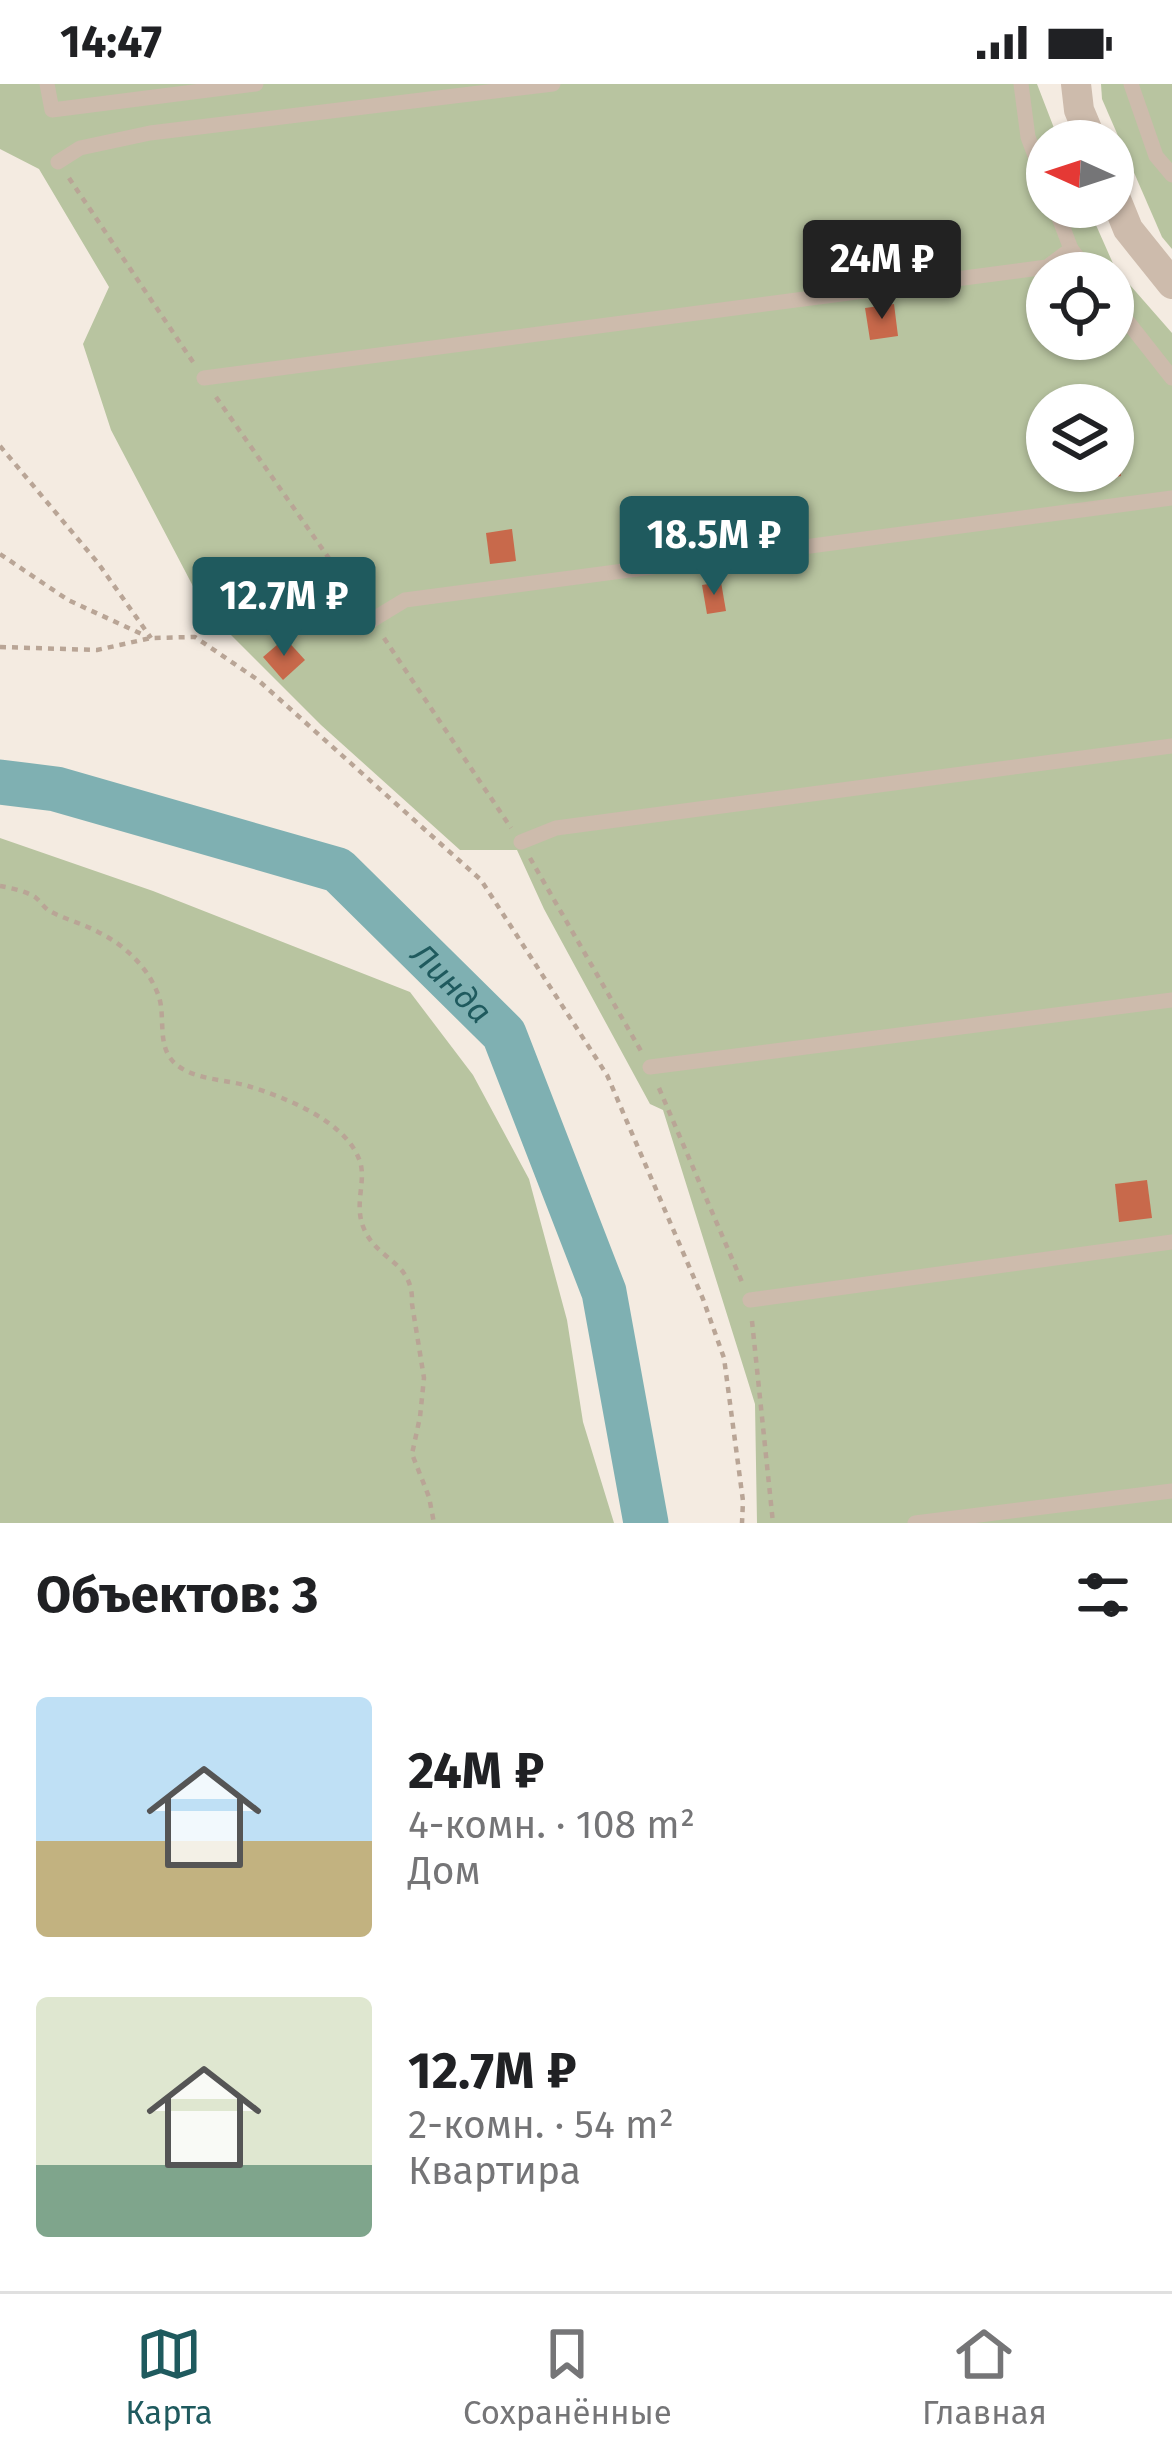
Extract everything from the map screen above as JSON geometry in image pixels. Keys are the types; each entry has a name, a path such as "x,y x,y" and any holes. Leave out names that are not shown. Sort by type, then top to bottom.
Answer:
{"street":[{"path":"1076,84 1083,120"},
{"path":"1128,228 1172,284"}],"lane":[{"path":"47,84 52,110 256,84"},
{"path":"58,162 80,148 150,133 553,84"},
{"path":"1022,84 1026,120"},
{"path":"1131,84 1156,156 1172,176"},
{"path":"1063,228 1073,252"},
{"path":"204,378 1047,268 1071,249"},
{"path":"1134,329 1172,377"},
{"path":"372,620 405,600 1172,498"},
{"path":"520,842 556,828 1172,746"},
{"path":"650,1066 1172,1000"},
{"path":"750,1300 1172,1242"},
{"path":"915,1523 1172,1491"}],"path":[{"path":"58,162 520,842 650,1066 750,1300 773,1523"},
{"path":"0,446 98,563 151,638"},
{"path":"0,554 68,600 151,638"},
{"path":"0,647 97,650 151,638 195,637 258,680 482,880 607,1075 703,1299 724,1358 742,1523"},
{"path":"0,886 34,897 44,908 98,932 135,956 158,994 171,1060 189,1072 249,1086 316,1113 355,1152 362,1174 358,1201 366,1235 404,1270 412,1292 424,1378 412,1454 434,1523"}],"green space":[{"path":"0,84 1037,84 1051,120 1026,120 1026,228 1097,228 1108,252 1026,252 1026,360 1134,360 1134,290 1172,333 1172,1523 757,1523 755,1404 663,1110 650,1104 517,850 460,850 321,725 205,609 111,430 83,344 109,287 39,169 0,149"},
{"path":"1101,84 1172,84 1172,249 1162,237 1134,173 1134,120 1111,120"},
{"path":"0,838 153,891 410,992 473,1075 529,1179 567,1320 583,1422 614,1523 0,1523"}],"building":[{"path":"894,304 898,336 870,340 865,308"},
{"path":"512,529 516,561 490,564 486,533"},
{"path":"721,582 726,611 707,614 702,585"},
{"path":"285,638 305,660 283,680 263,657"},
{"path":"1147,1180 1152,1218 1119,1222 1115,1184"}],"waterway":[{"name":"Линда","path":"0,782 56,789 338,870 504,1034 604,1292 646,1523"}]}
